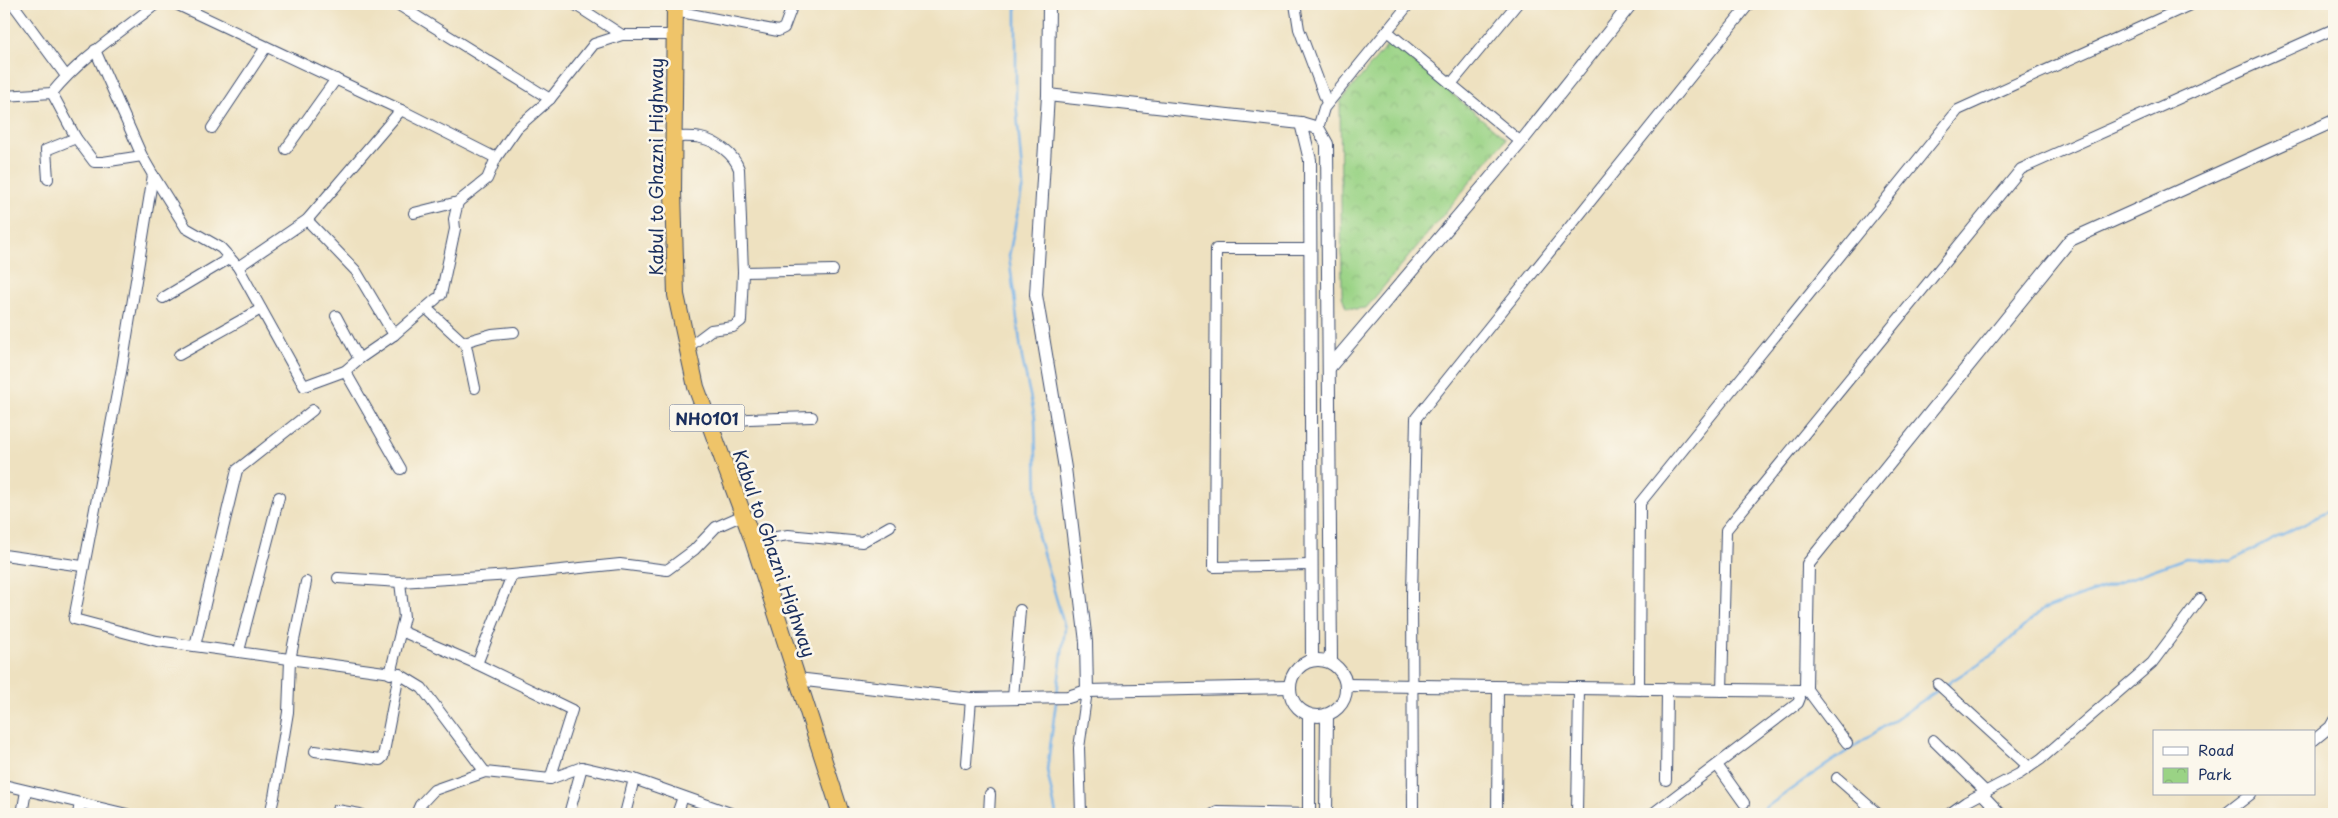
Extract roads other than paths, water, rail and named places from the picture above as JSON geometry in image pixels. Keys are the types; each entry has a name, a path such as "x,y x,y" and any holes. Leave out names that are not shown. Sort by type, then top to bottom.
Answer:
{"highway":[{"name":"Kabul to Ghazni Highway","path":"675,7 673,137 676,295 696,387 753,541 841,814"}],"street":[{"path":"13,4 66,76"},
{"path":"4,96 52,93 66,76 95,50 156,4"},
{"path":"176,4 402,110 496,158"},
{"path":"396,4 550,100"},
{"path":"574,4 622,35"},
{"path":"675,7 778,31 784,28 793,4"},
{"path":"1050,4 1048,95 1036,296 1066,468 1086,642 1088,691 1079,748 1081,814"},
{"path":"1295,4 1299,28 1327,104"},
{"path":"1318,128 1324,108 1409,4"},
{"path":"1451,84 1517,4"},
{"path":"1328,368 1521,142 1631,4"},
{"path":"1639,690 1640,504 1783,326 1958,110 2192,4"},
{"path":"1413,814 1412,595 1416,418 1743,6"},
{"path":"1722,691 1726,530 2021,169 2334,29"},
{"path":"1387,30 1521,142"},
{"path":"414,213 458,202 487,179 496,158 517,128 550,100 594,44 622,35 674,35"},
{"path":"212,128 266,46"},
{"path":"95,50 142,156 153,175 186,228 221,248 238,267 304,386 344,372 359,359 394,335 438,297 455,229 454,219 458,202"},
{"path":"286,149 336,79"},
{"path":"52,93 76,138 94,162 142,156"},
{"path":"1048,95 1301,123 1318,128 1327,144 1331,662"},
{"path":"238,267 307,220 402,110"},
{"path":"1652,814 1798,703 1801,690 1808,564 2070,240 2334,121"},
{"path":"1301,123 1310,160 1310,565 1312,660"},
{"path":"673,137 701,138 720,146 737,163 743,272 742,321 733,326 711,330 687,348"},
{"path":"48,179 46,150 76,138"},
{"path":"153,175 122,367 82,566 74,619 157,641 394,674 422,688 485,772"},
{"path":"307,220 356,271 394,335"},
{"path":"1310,249 1216,249 1214,567 1310,565"},
{"path":"163,298 230,258"},
{"path":"743,272 833,270"},
{"path":"426,308 464,342 467,347 475,388"},
{"path":"179,354 261,309"},
{"path":"336,316 359,359"},
{"path":"464,342 492,334 514,332"},
{"path":"344,372 401,469"},
{"path":"195,646 237,470 313,410"},
{"path":"710,425 749,419 812,417"},
{"path":"239,651 279,497"},
{"path":"338,578 400,582 620,564 667,570 694,550 716,526 743,515"},
{"path":"753,541 788,534 862,542 890,526"},
{"path":"4,555 82,566"},
{"path":"477,664 512,574"},
{"path":"270,814 288,712 290,660 306,582"},
{"path":"315,751 380,760 383,757 404,617 400,582"},
{"path":"1950,814 1984,792 2029,767 2152,662 2200,599"},
{"path":"1017,698 1020,610"},
{"path":"401,631 477,664 572,710 550,779"},
{"path":"1312,660 1331,662 1338,668 1346,685 1341,704 1327,714 1309,715 1295,704 1289,688 1296,669 1312,660"},
{"path":"797,679 971,699 1068,697 1088,691 1289,688"},
{"path":"1938,684 2029,767"},
{"path":"1346,685 1722,691 1801,690 1848,743"},
{"path":"1497,814 1498,688"},
{"path":"1578,814 1579,689"},
{"path":"1666,780 1667,690"},
{"path":"966,762 971,699"},
{"path":"1326,814 1327,714"},
{"path":"1213,814 1217,812 1309,814 1309,715"},
{"path":"2316,738 2334,720"},
{"path":"1934,740 1984,792 2001,814"},
{"path":"1717,765 1744,803"},
{"path":"569,814 582,767"},
{"path":"416,814 420,805 434,790 485,772 550,779 582,767 634,779 728,814"},
{"path":"1837,778 1878,814"},
{"path":"625,814 634,779"},
{"path":"4,785 127,814"},
{"path":"22,814 26,790"},
{"path":"989,814 990,794"},
{"path":"2225,814 2248,796"},
{"path":"677,814 683,797"},
{"path":"78,814 80,803"},
{"path":"337,810 360,814"}],"waterway":[{"path":"1016,4 1016,101 1023,185 1009,256 1022,358 1035,418 1038,536 1065,628 1057,694"},
{"path":"1944,686 1995,653 2042,610 2186,558 2231,561 2334,508"},
{"path":"1757,814 1804,780 1940,689"},
{"path":"1056,702 1047,770 1056,814"}]}
